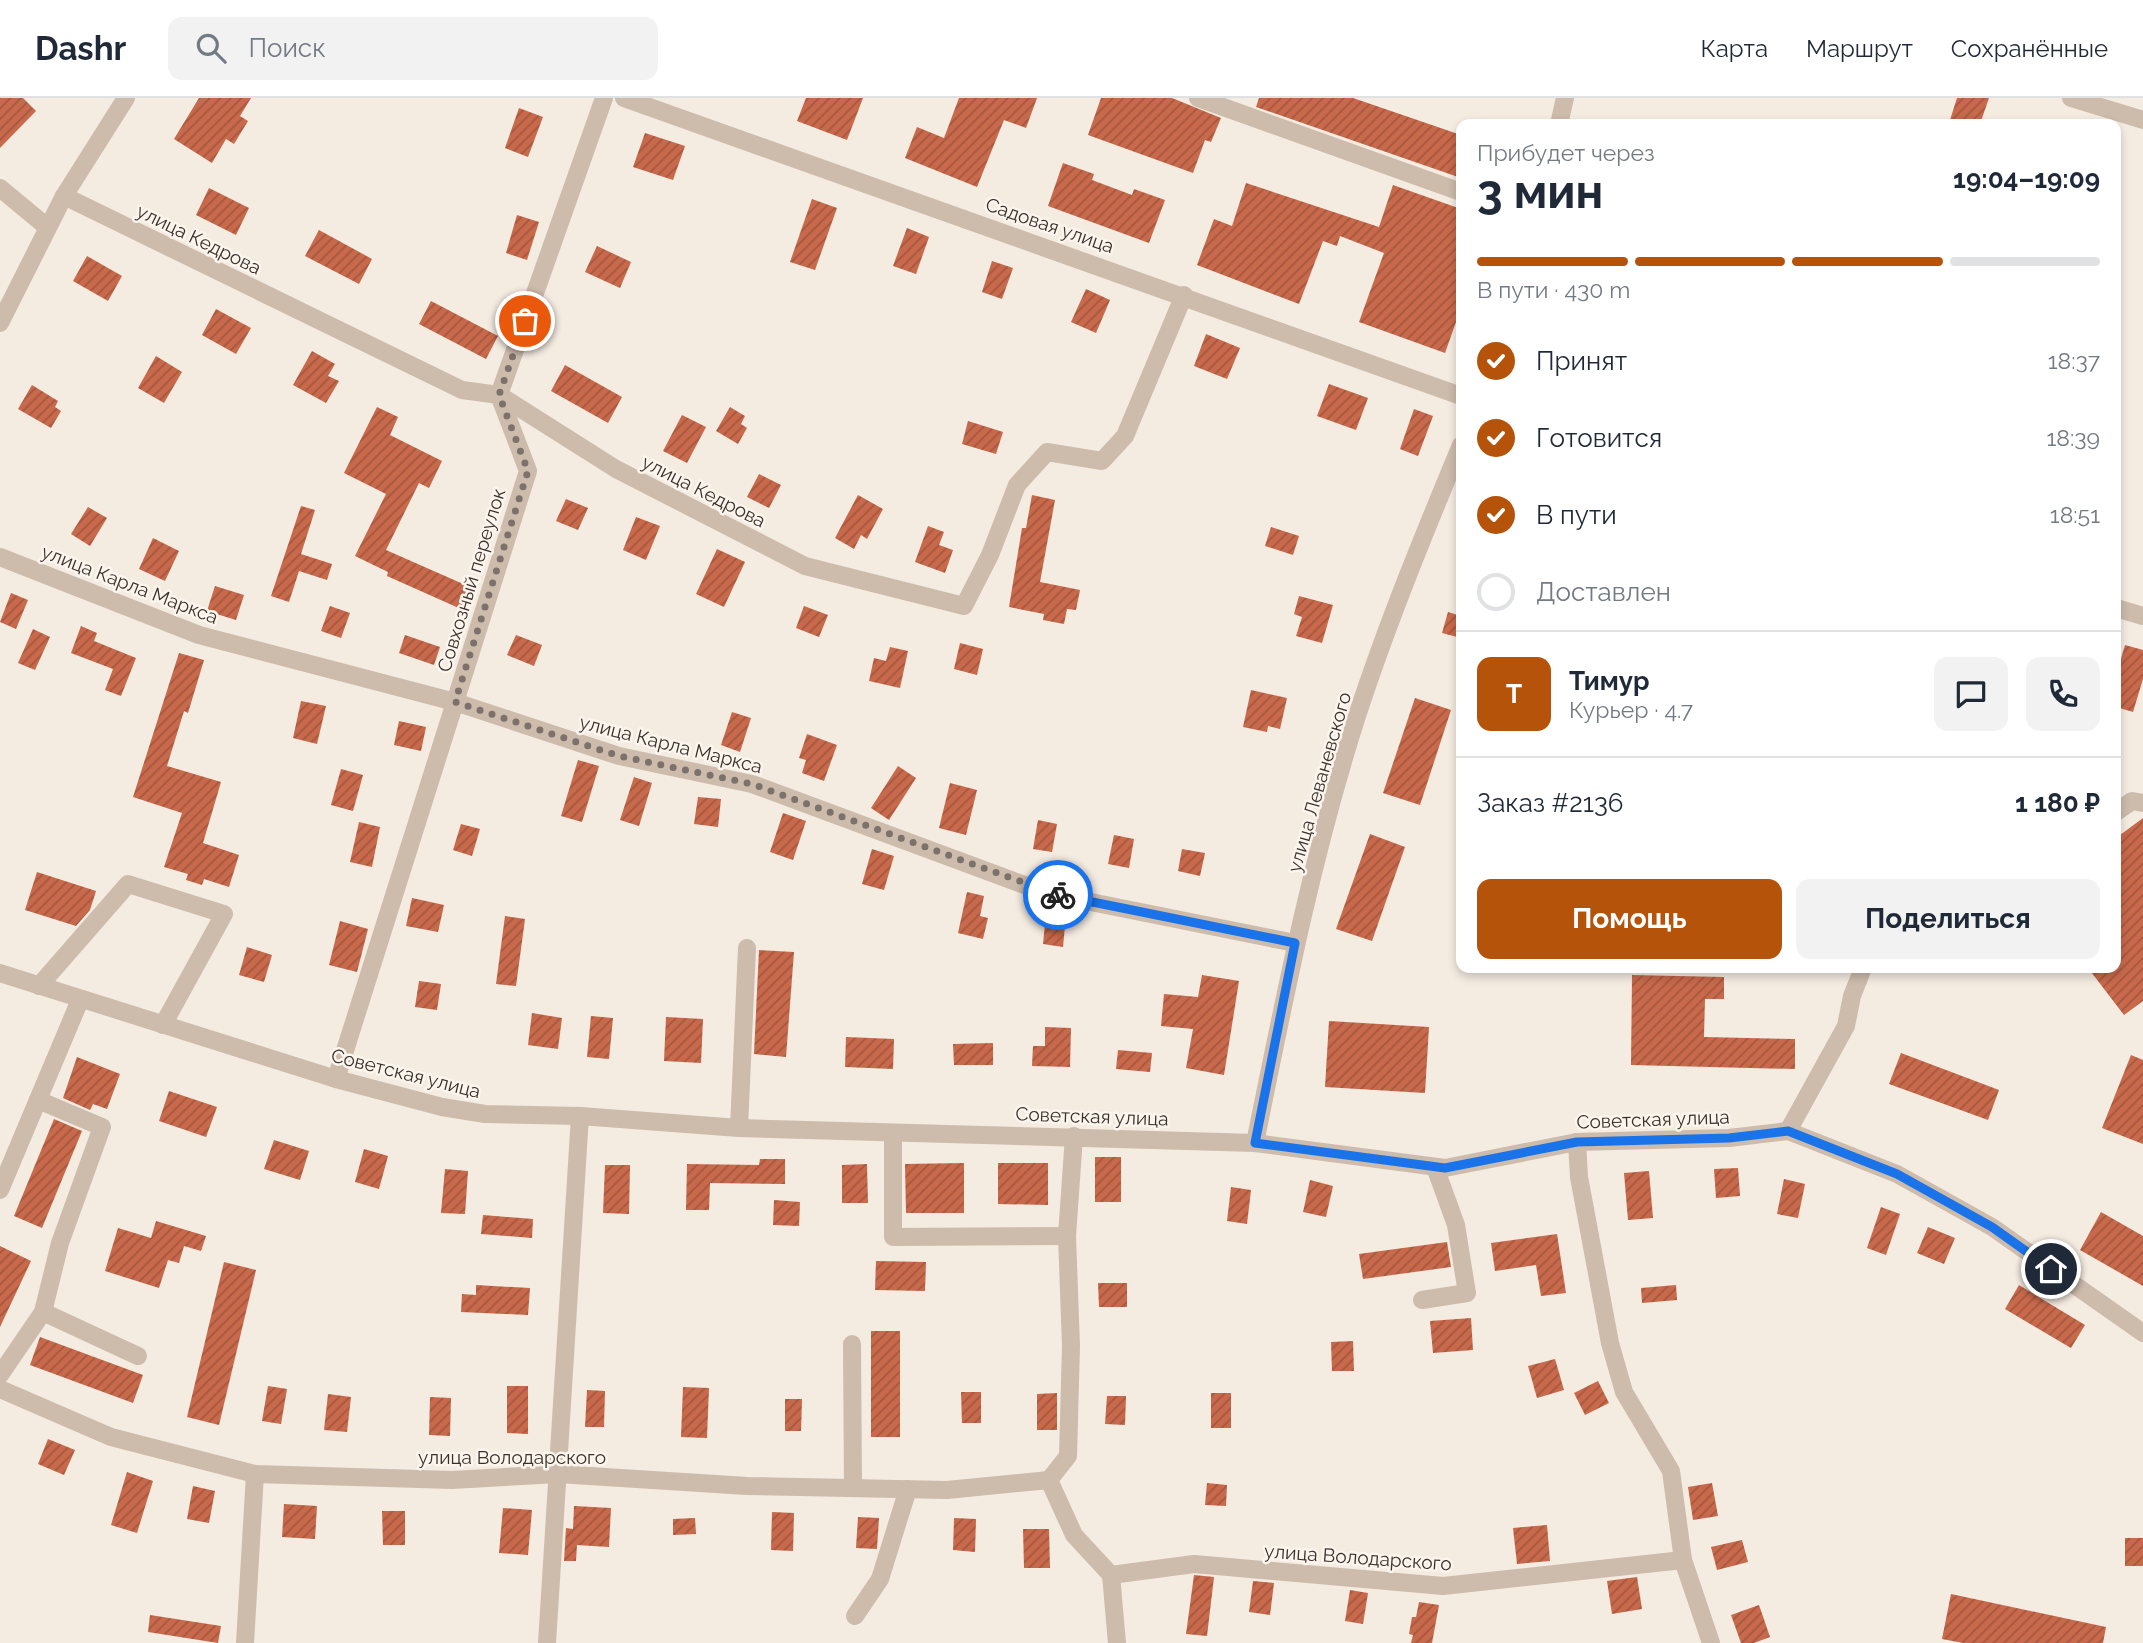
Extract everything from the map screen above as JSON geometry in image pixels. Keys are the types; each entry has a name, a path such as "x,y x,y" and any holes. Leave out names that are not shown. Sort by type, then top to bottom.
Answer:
{"street":[{"path":"0,323 64,196 126,98"},
{"path":"499,395 604,98"},
{"name":"Садовая улица","path":"624,98 1184,295 1456,394"},
{"path":"1198,98 1456,190"},
{"path":"1560,119 1565,98"},
{"path":"2071,98 2143,120"},
{"path":"0,188 47,227"},
{"name":"улица Кедрова","path":"64,196 462,390 499,395 616,469 805,566 964,606 990,555 1017,485 1047,453 1102,461 1125,436 1184,295"},
{"name":"Совхозный переулок","path":"336,1079 528,471 499,395"},
{"name":"улица Леваневского","path":"1255,1143 1295,943 1357,717 1427,526 1456,457"},
{"name":"улица Карла Маркса","path":"0,557 199,635 455,702 619,756 752,784 1046,892 1295,943"},
{"path":"2121,609 2143,616"},
{"path":"2121,809 2132,801 2143,803"},
{"path":"39,986 128,884 224,914 163,1025"},
{"path":"739,1128 747,948"},
{"name":"Советская улица","path":"0,973 336,1079 442,1107 485,1114 580,1116 739,1128 1255,1143 1445,1168 1577,1142 1729,1138 1788,1131 1897,1174 1992,1227 2143,1333"},
{"path":"1788,1131 1846,1026 1852,996 1861,973"},
{"path":"0,1190 79,1000"},
{"path":"0,1375 43,1312 60,1243 102,1127 37,1100"},
{"path":"547,1643 580,1116"},
{"path":"893,1133 893,1237 1068,1236"},
{"path":"1074,1136 1068,1236 1071,1346 1068,1456 1049,1480 1074,1535 1111,1575 1117,1643"},
{"path":"1577,1142 1579,1177 1610,1343 1624,1392 1671,1471 1683,1560 1712,1643"},
{"path":"1422,1300 1467,1293 1456,1225 1435,1167"},
{"path":"43,1312 138,1356"},
{"path":"852,1344 853,1488"},
{"name":"улица Володарского","path":"0,1389 111,1437 255,1475 452,1480 558,1474 747,1486 947,1490 1049,1480"},
{"path":"245,1643 255,1475"},
{"path":"855,1616 880,1579 908,1489"},
{"name":"улица Володарского","path":"1111,1575 1194,1564 1443,1586 1683,1560"}],"building":[{"path":"0,98 23,98 36,111 0,148"},
{"path":"199,98 251,98 240,116 248,121 234,144 226,139 212,163 174,139"},
{"path":"806,98 863,98 847,140 797,121"},
{"path":"959,98 1037,98 1026,128 1004,120 977,187 905,158 917,127 944,138"},
{"path":"1101,98 1172,98 1221,118 1211,142 1205,140 1193,173 1088,135"},
{"path":"1259,98 1353,98 1456,133 1456,176 1256,107"},
{"path":"1957,98 1989,98 1982,119 1950,119"},
{"path":"519,108 543,117 528,157 505,148"},
{"path":"645,133 685,146 673,180 633,167"},
{"path":"1063,163 1094,174 1092,180 1132,195 1134,189 1165,200 1149,243 1048,206"},
{"path":"1246,183 1379,227 1393,185 1456,207 1456,322 1445,353 1359,322 1384,253 1340,236 1337,246 1323,241 1299,304 1197,265 1214,219 1232,226"},
{"path":"209,188 249,208 236,235 196,215"},
{"path":"812,199 837,208 815,270 790,262"},
{"path":"517,215 539,222 527,260 506,253"},
{"path":"907,228 929,237 916,274 893,266"},
{"path":"319,230 372,259 359,284 305,256"},
{"path":"597,246 631,262 620,288 585,272"},
{"path":"87,256 122,276 108,301 73,281"},
{"path":"992,261 1013,268 1002,299 982,292"},
{"path":"1086,289 1110,300 1096,333 1071,322"},
{"path":"431,301 498,336 486,359 419,324"},
{"path":"216,309 251,328 236,354 202,335"},
{"path":"1206,334 1240,348 1227,379 1194,366"},
{"path":"312,351 335,364 328,376 339,381 326,403 293,385"},
{"path":"156,356 182,372 164,403 138,388"},
{"path":"565,365 622,397 608,423 551,391"},
{"path":"1329,384 1368,398 1356,430 1317,416"},
{"path":"32,385 58,401 55,407 61,411 51,428 18,409"},
{"path":"377,407 398,417 390,435 442,461 429,488 419,483 386,550 470,587 461,609 387,576 388,572 355,556 386,494 344,473"},
{"path":"730,407 745,416 741,424 747,428 738,444 716,431"},
{"path":"1414,409 1433,416 1418,456 1400,449"},
{"path":"682,415 706,427 687,463 663,451"},
{"path":"968,421 1003,432 996,454 962,444"},
{"path":"759,474 781,485 769,508 747,497"},
{"path":"858,495 883,509 867,539 861,535 854,549 835,538"},
{"path":"1032,495 1055,500 1040,582 1080,590 1076,610 1067,609 1064,624 1043,620 1044,614 1009,607 1022,528 1026,528"},
{"path":"566,499 588,508 578,530 556,521"},
{"path":"301,506 315,510 301,554 332,564 327,580 299,571 289,602 271,596"},
{"path":"88,507 107,518 90,546 71,534"},
{"path":"636,517 660,526 646,560 623,550"},
{"path":"928,526 944,532 939,545 953,550 945,573 915,562"},
{"path":"1271,527 1299,536 1293,555 1265,546"},
{"path":"153,538 179,551 165,581 139,569"},
{"path":"717,549 745,562 724,607 696,594"},
{"path":"215,586 244,595 236,620 207,611"},
{"path":"11,593 28,600 16,629 0,622"},
{"path":"1299,596 1333,605 1322,643 1296,636 1302,617 1294,614"},
{"path":"330,606 350,613 341,638 321,631"},
{"path":"804,606 828,615 819,637 796,628"},
{"path":"1448,612 1456,614 1456,637 1442,633"},
{"path":"81,626 97,633 94,641 136,658 121,696 105,690 113,669 71,653"},
{"path":"33,629 50,637 35,670 18,663"},
{"path":"405,635 440,647 434,665 399,653"},
{"path":"516,635 542,645 534,666 507,655"},
{"path":"960,643 983,649 977,675 954,669"},
{"path":"2125,645 2143,650 2143,679 2133,712 2121,708 2121,659"},
{"path":"890,647 908,651 900,688 869,681 874,658 886,661"},
{"path":"179,653 204,660 188,713 184,711 167,766 221,782 203,843 239,855 229,887 204,879 202,885 186,880 188,874 164,867 182,813 133,797"},
{"path":"1251,690 1287,698 1280,729 1268,726 1267,732 1243,727"},
{"path":"1415,698 1451,710 1420,805 1383,793"},
{"path":"301,701 326,706 317,744 293,738"},
{"path":"732,712 751,718 740,752 721,745"},
{"path":"399,721 426,727 421,751 394,745"},
{"path":"807,734 837,745 824,781 802,773 806,760 799,758"},
{"path":"578,760 599,766 582,822 561,816"},
{"path":"898,766 916,778 889,820 871,808"},
{"path":"341,769 363,775 353,811 331,805"},
{"path":"634,777 652,783 639,826 620,820"},
{"path":"950,783 977,790 966,835 939,828"},
{"path":"698,797 721,799 718,827 694,824"},
{"path":"783,813 806,821 793,860 770,852"},
{"path":"2143,818 2143,1001 2124,1015 2092,973 2121,973 2121,834"},
{"path":"1038,820 1057,824 1052,852 1033,849"},
{"path":"359,822 380,827 372,867 350,862"},
{"path":"461,824 480,829 472,856 453,850"},
{"path":"1370,834 1405,847 1372,941 1336,929"},
{"path":"1114,835 1134,839 1129,868 1108,864"},
{"path":"872,849 894,856 884,890 862,884"},
{"path":"1182,849 1205,853 1200,876 1178,871"},
{"path":"37,872 96,891 90,910 76,926 25,910"},
{"path":"967,892 984,896 980,916 988,918 983,939 958,933"},
{"path":"412,898 444,905 438,932 406,926"},
{"path":"1046,913 1066,915 1063,947 1043,944"},
{"path":"505,916 525,919 516,986 496,984"},
{"path":"340,921 368,929 357,972 329,965"},
{"path":"247,947 272,955 264,982 239,975"},
{"path":"759,950 794,952 786,1057 754,1054"},
{"path":"1202,975 1239,981 1224,1075 1186,1068 1193,1029 1161,1026 1164,994 1198,997"},
{"path":"1632,975 1724,977 1724,999 1705,999 1704,1037 1795,1039 1795,1069 1631,1065"},
{"path":"419,981 441,984 437,1010 415,1007"},
{"path":"532,1013 562,1018 558,1049 528,1045"},
{"path":"591,1016 613,1018 609,1059 587,1057"},
{"path":"666,1017 703,1019 701,1063 664,1061"},
{"path":"1329,1021 1429,1027 1425,1093 1325,1087"},
{"path":"1045,1027 1071,1028 1070,1067 1032,1066 1033,1046 1045,1046"},
{"path":"846,1037 894,1039 893,1069 845,1067"},
{"path":"993,1043 993,1065 954,1065 953,1044"},
{"path":"1118,1050 1152,1053 1150,1072 1116,1069"},
{"path":"1901,1053 1999,1090 1988,1120 1889,1084"},
{"path":"2131,1055 2143,1060 2143,1144 2102,1128"},
{"path":"77,1057 120,1074 107,1109 93,1104 90,1110 63,1098"},
{"path":"169,1091 217,1107 206,1137 159,1121"},
{"path":"54,1119 82,1131 42,1228 14,1216"},
{"path":"274,1140 309,1151 300,1180 264,1169"},
{"path":"364,1149 388,1156 379,1189 355,1182"},
{"path":"1095,1157 1121,1157 1121,1202 1095,1202"},
{"path":"760,1159 785,1159 785,1184 710,1183 709,1210 686,1210 687,1164 759,1165"},
{"path":"964,1163 964,1213 906,1213 905,1164"},
{"path":"998,1163 1048,1163 1048,1205 998,1204"},
{"path":"867,1164 868,1203 842,1203 842,1165"},
{"path":"605,1165 630,1165 629,1214 603,1213"},
{"path":"1738,1168 1740,1196 1716,1198 1714,1169"},
{"path":"445,1169 468,1171 465,1214 441,1213"},
{"path":"1649,1171 1653,1218 1628,1220 1624,1173"},
{"path":"1784,1179 1805,1184 1798,1218 1777,1214"},
{"path":"1310,1180 1333,1186 1326,1217 1303,1212"},
{"path":"1231,1187 1251,1190 1247,1224 1227,1221"},
{"path":"774,1200 800,1202 799,1226 773,1225"},
{"path":"1881,1207 1900,1214 1886,1255 1867,1248"},
{"path":"2101,1212 2143,1236 2143,1286 2080,1250"},
{"path":"483,1215 533,1219 532,1238 481,1234"},
{"path":"156,1221 206,1236 201,1251 184,1246 179,1263 168,1260 159,1288 105,1271 118,1228 151,1238"},
{"path":"1928,1227 1955,1238 1944,1264 1917,1253"},
{"path":"1557,1234 1566,1293 1541,1296 1536,1265 1495,1271 1491,1243"},
{"path":"1447,1242 1451,1267 1363,1279 1359,1254"},
{"path":"0,1246 31,1261 0,1327"},
{"path":"876,1261 926,1262 925,1291 875,1290"},
{"path":"224,1262 256,1270 219,1425 187,1417"},
{"path":"1098,1283 1127,1283 1127,1307 1099,1307"},
{"path":"476,1285 530,1288 528,1315 461,1312 462,1294 476,1295"},
{"path":"1676,1285 1677,1300 1642,1303 1641,1288"},
{"path":"2019,1285 2085,1325 2071,1348 2005,1309"},
{"path":"1471,1318 1473,1350 1433,1353 1430,1321"},
{"path":"871,1331 900,1331 900,1437 871,1437"},
{"path":"40,1337 143,1375 133,1403 30,1365"},
{"path":"1353,1341 1354,1371 1332,1371 1331,1342"},
{"path":"1555,1359 1564,1390 1537,1398 1528,1366"},
{"path":"1598,1381 1609,1403 1585,1415 1574,1393"},
{"path":"268,1386 287,1389 281,1424 262,1421"},
{"path":"507,1386 528,1386 528,1434 507,1433"},
{"path":"683,1387 709,1388 707,1438 681,1437"},
{"path":"587,1390 605,1391 604,1427 585,1427"},
{"path":"961,1392 981,1392 981,1423 962,1423"},
{"path":"1057,1393 1057,1430 1037,1430 1037,1394"},
{"path":"1211,1393 1231,1393 1231,1428 1211,1428"},
{"path":"328,1394 351,1397 347,1432 324,1430"},
{"path":"1107,1396 1126,1396 1125,1425 1105,1424"},
{"path":"430,1397 451,1398 450,1436 429,1435"},
{"path":"785,1399 802,1399 801,1431 785,1431"},
{"path":"48,1439 75,1450 64,1475 38,1464"},
{"path":"127,1472 153,1481 137,1533 111,1525"},
{"path":"1207,1483 1227,1485 1226,1506 1205,1505"},
{"path":"1712,1483 1718,1516 1693,1520 1688,1487"},
{"path":"193,1486 215,1491 209,1523 187,1519"},
{"path":"284,1504 317,1506 315,1539 282,1537"},
{"path":"574,1506 611,1508 609,1547 577,1545 576,1561 564,1561 566,1528 573,1529"},
{"path":"503,1508 532,1510 528,1555 499,1553"},
{"path":"382,1511 405,1511 405,1545 383,1545"},
{"path":"772,1512 794,1513 793,1551 771,1550"},
{"path":"858,1517 879,1518 877,1549 856,1548"},
{"path":"695,1518 696,1534 673,1535 673,1519"},
{"path":"954,1518 976,1519 975,1552 953,1550"},
{"path":"1547,1525 1550,1561 1517,1564 1513,1528"},
{"path":"1023,1529 1049,1529 1050,1568 1024,1568"},
{"path":"2125,1538 2143,1538 2143,1566 2125,1566"},
{"path":"1742,1540 1748,1562 1717,1570 1711,1547"},
{"path":"1194,1575 1214,1577 1207,1636 1186,1634"},
{"path":"1637,1577 1642,1609 1612,1614 1607,1581"},
{"path":"1253,1581 1274,1583 1270,1615 1249,1612"},
{"path":"1350,1590 1368,1593 1363,1624 1345,1621"},
{"path":"1951,1594 2106,1627 2103,1643 1963,1643 1942,1639"},
{"path":"1419,1602 1439,1605 1432,1643 1411,1643 1413,1635 1409,1634 1412,1617 1416,1617"},
{"path":"1759,1605 1770,1637 1754,1643 1741,1643 1731,1615"},
{"path":"150,1615 221,1626 218,1643 148,1632"}],"way so far":[{"path":"525,321 499,395 528,471 455,702 619,756 752,784 1058,895"}],"route":[{"path":"1058,895 1295,943 1255,1143 1445,1168 1577,1142 1729,1138 1788,1131 1897,1174 1992,1227 2051,1269"}]}
